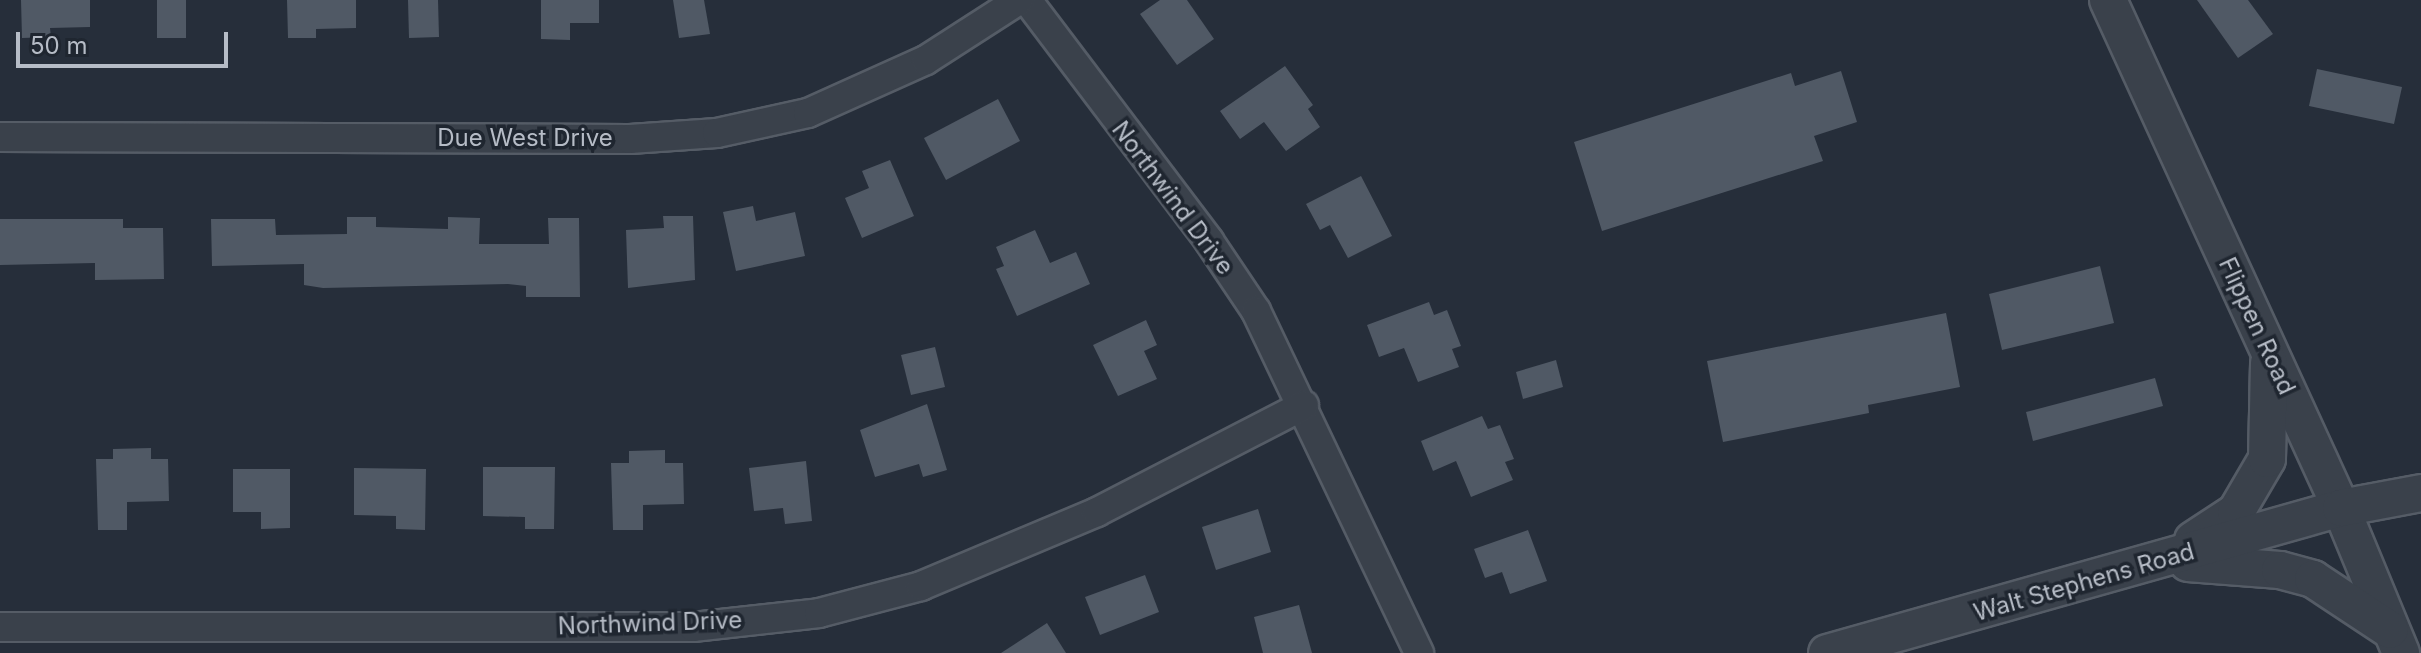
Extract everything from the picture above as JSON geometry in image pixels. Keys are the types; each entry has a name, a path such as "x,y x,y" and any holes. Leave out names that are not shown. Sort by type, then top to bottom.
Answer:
{"street":[{"name":"Due West Drive","path":"0,137 630,139 717,133 808,113 926,60 1019,0"},
{"name":"Northwind Drive","path":"1027,0 1209,241 1256,311 1304,405 1419,653"},
{"name":"Flippen Road","path":"2108,0 2341,508 2396,641"},
{"path":"2159,563 2236,512 2267,459 2269,351"},
{"name":"Northwind Drive","path":"0,627 693,627 819,613 921,586 1097,512 1304,405"},
{"name":"Walt Stephens Road","path":"1827,653 2159,563 2341,508 2421,493"},
{"path":"2159,563 2229,565 2313,579 2396,641"}],"building":[{"path":"21,0 90,0 90,27 50,28 51,37 22,38"},
{"path":"157,0 186,0 186,38 157,38"},
{"path":"287,0 356,0 356,28 316,29 316,38 288,38"},
{"path":"408,0 438,0 439,37 409,38"},
{"path":"541,0 599,0 599,23 570,23 570,40 541,39"},
{"path":"673,0 704,0 710,34 679,38"},
{"path":"1160,0 1187,0 1214,39 1177,65 1140,14"},
{"path":"2197,0 2248,0 2273,34 2238,58"},
{"path":"1285,66 1313,105 1308,109 1320,127 1286,151 1264,122 1240,139 1220,111"},
{"path":"2317,69 2402,87 2394,124 2309,106"},
{"path":"1841,71 1857,122 1814,136 1823,161 1602,231 1574,142 1791,73 1795,86"},
{"path":"998,99 1020,141 946,180 924,138"},
{"path":"890,160 914,216 862,238 845,198 869,188 862,171"},
{"path":"1361,176 1392,236 1348,258 1330,225 1320,230 1306,204"},
{"path":"753,206 756,221 795,212 805,256 736,271 723,212"},
{"path":"663,216 693,216 695,280 628,288 626,230 664,228"},
{"path":"347,217 376,217 376,227 448,229 448,217 480,218 479,244 549,244 548,218 579,218 580,297 526,297 526,286 508,284 323,288 304,285 304,264 212,266 211,219 275,219 276,235 347,234"},
{"path":"0,219 123,219 123,228 163,228 164,279 95,280 95,263 0,265"},
{"path":"1035,230 1050,263 1076,252 1090,284 1017,316 996,269 1004,266 996,247"},
{"path":"2100,266 2114,323 2002,350 1989,294"},
{"path":"1429,302 1434,315 1447,310 1461,346 1452,349 1459,367 1418,382 1404,348 1379,357 1367,325"},
{"path":"1946,313 1960,387 1868,405 1869,413 1723,442 1707,361"},
{"path":"1146,320 1157,345 1144,351 1157,379 1118,396 1093,345"},
{"path":"935,347 945,387 911,395 901,355"},
{"path":"1556,360 1563,387 1523,399 1516,372"},
{"path":"2155,378 2163,406 2033,441 2026,412"},
{"path":"927,404 947,470 923,477 919,464 875,477 860,430"},
{"path":"1482,416 1488,429 1500,425 1514,459 1505,462 1513,480 1471,497 1456,461 1433,471 1421,441"},
{"path":"151,448 151,459 168,459 169,501 127,502 127,530 98,530 96,459 113,459 113,449"},
{"path":"665,450 665,463 683,463 684,504 643,505 643,530 613,530 611,463 629,463 629,451"},
{"path":"806,461 812,521 785,524 783,508 754,511 749,468"},
{"path":"483,467 555,467 554,529 525,529 525,517 483,516"},
{"path":"354,468 426,469 425,530 396,529 396,516 354,515"},
{"path":"233,469 290,469 290,528 261,529 261,512 233,512"},
{"path":"1258,509 1271,552 1216,570 1202,527"},
{"path":"1528,530 1547,581 1510,594 1502,572 1485,578 1474,549"},
{"path":"1145,575 1159,612 1100,635 1085,597"},
{"path":"1299,605 1312,653 1263,653 1254,617"},
{"path":"1047,623 1066,653 1001,653"}]}
